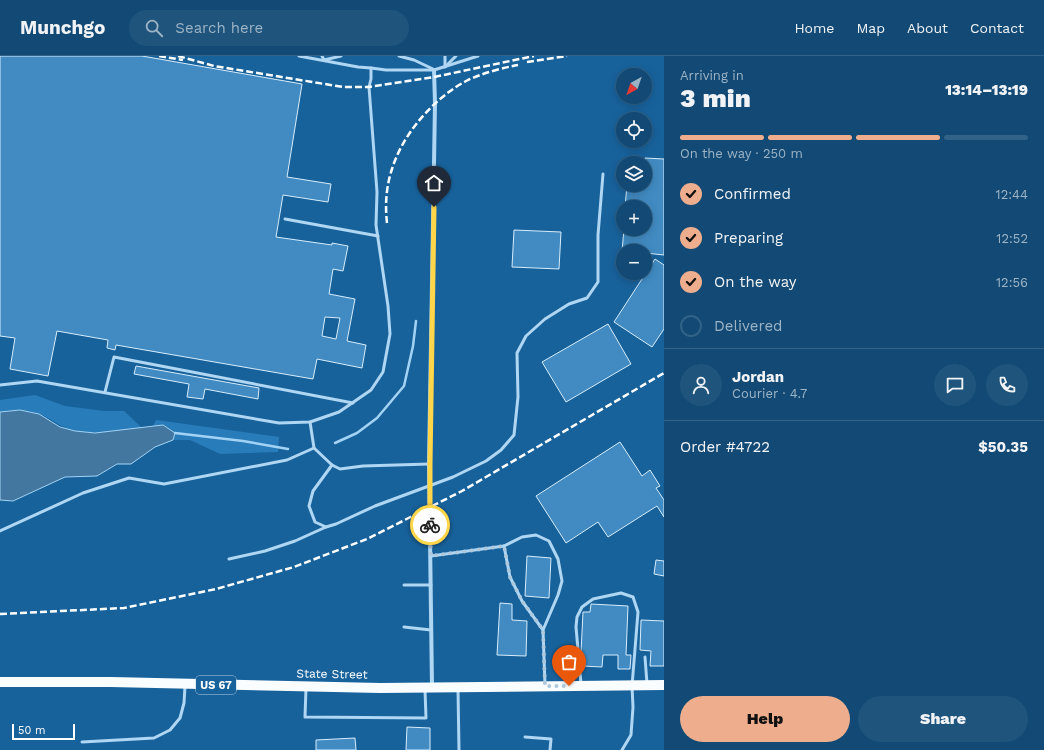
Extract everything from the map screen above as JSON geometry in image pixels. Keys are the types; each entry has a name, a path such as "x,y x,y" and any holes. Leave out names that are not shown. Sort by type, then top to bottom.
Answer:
{"main road":[{"name":"State Street","path":"0,682 429,688 664,685"}],"street":[{"path":"429,688 432,630 430,464 433,322 434,70"}],"lane":[{"path":"299,56 323,58 358,67 386,70 434,70 478,56"},
{"path":"323,58 341,56"},
{"path":"399,56 414,60 434,70"},
{"path":"445,56 445,67"},
{"path":"445,67 456,56"},
{"path":"0,385 36,381 279,423 310,422 339,412 371,390 383,372 390,334 388,306 376,225 377,192 369,87 371,68"},
{"path":"229,559 265,551 295,541 375,506 453,477 486,461 502,450 514,435 518,397 517,353 526,336 544,319 569,304 587,298 598,282 598,235 603,174"},
{"path":"285,220 378,236"},
{"path":"106,392 114,357 353,402"},
{"path":"310,422 314,448 332,465 340,469 363,466 430,464"},
{"path":"0,532 83,493 129,478 164,484 287,460 314,448"},
{"path":"326,527 315,522 309,506 313,491 332,465"},
{"path":"431,556 504,546 522,537 536,535 549,541 558,559 562,580 558,595 543,630 545,686"},
{"path":"504,546 510,577 522,601 543,630"},
{"path":"404,585 431,585"},
{"path":"581,686 576,627 577,617 582,607 594,599 621,593 634,597 638,612 632,686 633,707 631,735 622,750"},
{"path":"404,627 432,630"},
{"path":"645,657 647,686"},
{"path":"82,742 154,738 170,730 180,718 184,703 186,684"},
{"path":"306,686 305,717 426,718 429,688"},
{"path":"458,687 459,750"},
{"path":"525,737 552,739 550,750"}],"shaded area":[{"path":"35,395 65,406 104,411 124,411 142,428 108,432 83,432 69,429 34,412 20,410 0,412 0,400"},
{"path":"20,410 39,414 60,427 75,431 95,433 163,425 175,433 173,440 155,447 131,464 117,464 97,476 65,477 13,501 0,500 0,412"},
{"path":"156,420 279,437 278,452 220,454 190,440 173,440 175,433 153,426"}],"building":[{"path":"0,56 142,56 302,84 287,177 331,184 328,202 283,195 276,237 348,246 343,271 333,269 329,294 355,299 347,341 366,345 362,368 317,359 313,379 116,345 115,350 107,348 108,340 57,331 48,376 10,369 15,338 0,336","holes":["325,317 340,318 336,339 322,336"]},
{"path":"652,158 664,159 664,255 652,254 652,244 623,244 623,236 652,236 652,200 626,200 626,192 652,192"},
{"path":"514,230 561,232 559,269 512,267"},
{"path":"655,259 664,265 664,329 652,347 614,322 641,280 652,280 652,264"},
{"path":"608,324 631,364 566,402 542,362"},
{"path":"136,366 259,388 258,399 205,389 203,399 187,397 189,384 134,374"},
{"path":"620,442 642,476 650,470 660,486 656,488 664,500 664,517 657,506 608,537 598,522 566,543 536,496"},
{"path":"527,556 551,558 549,598 525,596"},
{"path":"656,560 664,561 664,576 654,574"},
{"path":"500,603 512,604 512,620 527,621 526,656 497,655"},
{"path":"591,604 628,606 626,655 631,655 630,669 618,669 618,655 603,655 602,667 582,666 581,652 583,612 590,612"},
{"path":"641,620 664,621 664,666 650,666 651,651 640,650"},
{"path":"407,727 430,728 430,750 406,750"},
{"path":"355,738 356,750 316,750 316,740"}],"waterway":[{"path":"335,443 357,433 377,418 404,386 413,346 416,321"},
{"path":"175,433 243,441 288,449"}],"railway":[{"path":"159,56 183,60"},
{"path":"178,56 214,66 343,87 369,87 434,77 534,56"},
{"path":"527,62 567,56"},
{"path":"387,223 386,196 392,169 404,142 422,117 444,96 468,80 493,71 518,65"},
{"path":"0,614 124,608 216,589 294,567 367,539 462,491 664,373"}],"way so far":[{"path":"430,525 431,556 504,546 510,577 522,601 543,630 545,686 569,686"}],"route":[{"path":"430,525 434,207"}]}
